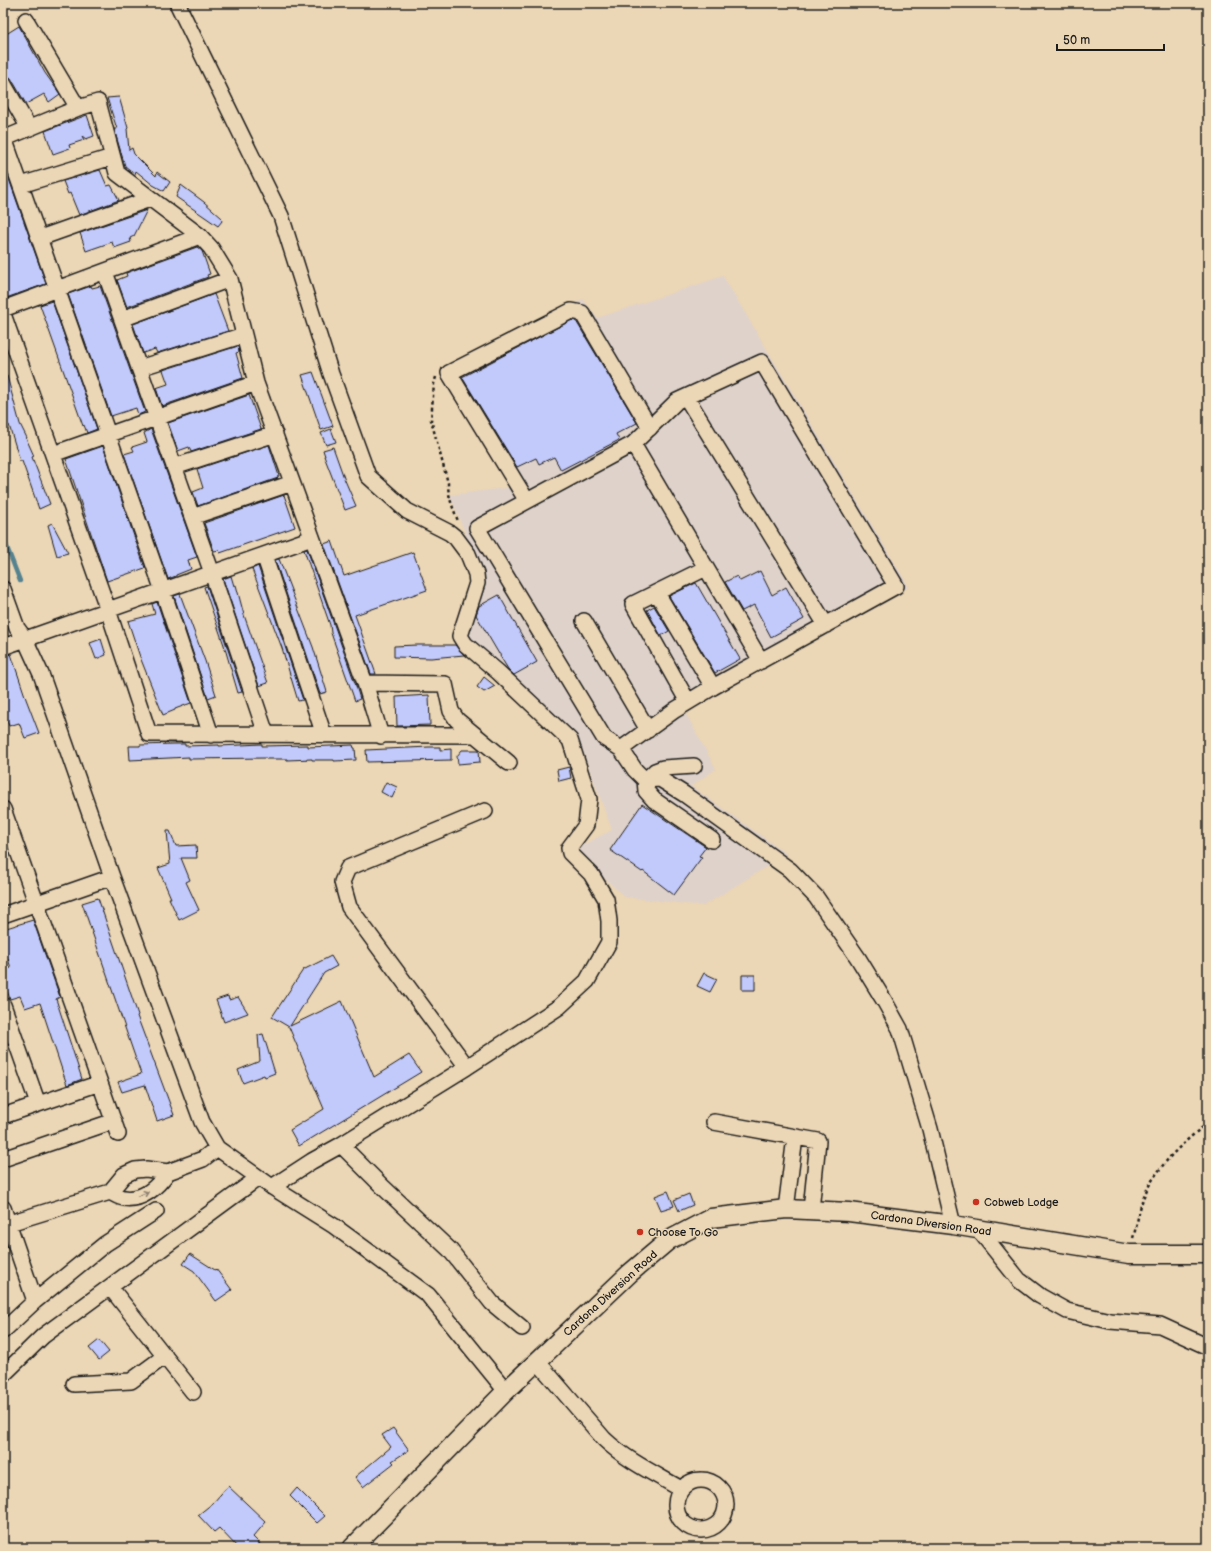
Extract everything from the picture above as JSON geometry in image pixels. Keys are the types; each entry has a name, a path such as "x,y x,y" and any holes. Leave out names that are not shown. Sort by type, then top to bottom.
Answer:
{"main road":[{"name":"Cardona Diversion Road","path":"352,1548 506,1391 630,1273 669,1240 711,1218 786,1209 849,1212 953,1225 1129,1254 1208,1254"}],"street":[{"path":"177,3 281,216 331,374 368,476 407,511 450,533 456,538 468,554 476,574 477,584 460,636 465,644 498,672 570,740 589,799 586,825 569,848 570,853 591,874 606,899 609,921 610,942 587,982 559,1007 467,1067 272,1187"},
{"path":"26,20 78,108"},
{"path":"3,83 29,128"},
{"path":"211,735 163,591 4,139 78,108 98,102 117,173 200,236 212,248 230,279 256,383 365,683 380,736"},
{"path":"21,185 112,157"},
{"path":"40,238 150,199"},
{"path":"3,309 200,236"},
{"path":"105,272 212,573 266,734"},
{"path":"122,319 230,279"},
{"path":"527,501 449,374 571,311 582,313 650,428"},
{"path":"3,314 108,610 149,734 380,736 474,735"},
{"path":"139,368 244,334"},
{"path":"621,749 712,687 896,586 762,362 677,401 632,444 477,528 604,738 621,749 635,770 645,780 646,791 654,800 712,840"},
{"path":"53,454 256,383"},
{"path":"686,396 826,625"},
{"path":"174,467 275,434"},
{"path":"632,444 760,661"},
{"path":"192,517 292,483"},
{"path":"3,647 312,538"},
{"path":"264,555 324,735"},
{"path":"688,702 633,604 706,568"},
{"path":"3,589 17,628 25,639 41,674 112,877 202,1122 217,1148 258,1178 334,1226 428,1295 506,1391"},
{"path":"657,593 712,687"},
{"path":"584,621 648,730"},
{"path":"365,683 445,684 451,711 457,720 509,763"},
{"path":"645,780 655,771 664,768 694,766"},
{"path":"645,780 660,779 690,798 790,870 816,897 858,958 900,1028 930,1129 953,1225"},
{"path":"3,809 116,1128 3,1159"},
{"path":"467,1067 349,907 342,882 348,868 485,811"},
{"path":"3,915 112,877"},
{"path":"3,1005 38,1104"},
{"path":"3,1116 100,1083"},
{"path":"714,1122 818,1141 811,1210"},
{"path":"786,1209 794,1137"},
{"path":"341,1145 450,1250 492,1303 522,1328"},
{"path":"6,1224 110,1192 124,1175 135,1170 146,1169 168,1172 203,1158 217,1148"},
{"path":"110,1192 124,1198 140,1196 158,1185 168,1172"},
{"path":"3,1375 43,1336 258,1178"},
{"path":"3,1208 6,1224 35,1301"},
{"path":"3,1331 35,1301 105,1244 156,1211"},
{"path":"979,1230 1019,1280 1040,1296 1067,1310 1110,1321 1160,1325 1208,1347"},
{"path":"110,1287 193,1392"},
{"path":"74,1384 131,1381 165,1356"},
{"path":"537,1361 612,1447 643,1468 681,1489"}],"path":[{"path":"437,372 434,384 432,420 448,483 448,493 460,526"},
{"path":"1129,1254 1144,1196 1159,1171 1186,1140 1208,1123"}],"shaded area":[{"path":"723,276 909,587 685,712 716,769 691,786 787,854 703,906 625,897 573,850 612,830 577,735 464,633 482,575 450,495 513,487 442,369 583,299 597,318"}],"building":[{"path":"19,26 45,73 60,94 49,102 44,94 26,104 11,78 3,72 3,36"},
{"path":"119,97 128,128 129,150 132,148 134,154 156,176 157,172 170,182 164,191 153,185 136,171 135,174 125,166 114,129 117,129 107,98"},
{"path":"87,115 94,136 86,139 82,136 84,140 69,145 70,148 53,154 45,131"},
{"path":"3,162 46,284 3,299"},
{"path":"100,170 107,186 111,185 119,200 79,215 70,193 68,194 63,181"},
{"path":"181,185 222,218 222,221 218,226 176,197"},
{"path":"147,210 134,236 130,238 131,242 114,248 112,242 86,251 80,233"},
{"path":"197,247 202,251 210,274 207,275 208,277 127,307 117,280 127,276 126,273"},
{"path":"91,286 92,288 100,286 145,412 138,415 136,408 111,416 68,294"},
{"path":"214,294 228,331 157,353 155,349 143,353 133,324"},
{"path":"52,301 97,429 87,433 84,425 83,426 40,305"},
{"path":"572,320 576,321 637,423 616,434 619,440 561,470 554,457 539,464 536,458 517,467 462,377"},
{"path":"238,346 239,352 236,353 243,378 162,406 156,388 168,384 163,370"},
{"path":"313,372 333,426 321,430 302,375"},
{"path":"3,376 7,376 20,424 34,456 32,457 50,504 39,509 22,461 20,461 9,425 7,426 3,407"},
{"path":"249,395 261,429 191,452 189,447 178,451 168,423"},
{"path":"151,429 197,557 188,560 191,569 168,579 124,454 134,451 132,447 147,442 144,433"},
{"path":"331,429 336,442 326,445 321,433"},
{"path":"269,445 279,476 277,477 278,478 198,506 193,492 203,488 197,469"},
{"path":"103,446 145,568 107,581 66,459"},
{"path":"333,447 356,506 345,510 324,456 323,450"},
{"path":"284,495 295,527 220,553 219,550 214,551 204,523"},
{"path":"52,523 68,553 57,556 48,525"},
{"path":"332,541 344,576 413,552 427,590 355,615 376,674 371,674 324,544"},
{"path":"307,549 356,686 360,699 355,701 304,550"},
{"path":"279,559 313,647 327,692 320,694 275,560"},
{"path":"258,566 303,700 298,701 282,648 252,569"},
{"path":"760,571 772,595 786,587 804,619 771,637 754,605 742,611 725,582 737,576 740,581"},
{"path":"231,576 234,586 236,585 244,615 268,683 259,686 223,579"},
{"path":"696,583 740,659 715,673 669,596"},
{"path":"207,586 242,692 238,693 224,645 204,587"},
{"path":"180,594 216,695 208,698 174,596"},
{"path":"499,595 537,662 514,675 508,669 500,656 501,654 499,654 476,615 479,606"},
{"path":"157,602 191,703 163,715 140,657 128,621 155,614 152,604"},
{"path":"654,606 669,631 661,636 647,610"},
{"path":"101,639 106,655 96,659 90,643"},
{"path":"455,645 464,655 431,658 394,657 394,646"},
{"path":"11,654 39,733 25,738 19,723 9,726 3,709 3,656"},
{"path":"484,677 495,686 484,692 477,687"},
{"path":"429,695 430,725 397,726 396,697"},
{"path":"185,744 185,746 262,744 262,746 308,745 308,747 353,745 355,748 356,760 287,760 266,758 189,759 189,757 130,760 129,746"},
{"path":"440,747 440,750 451,749 451,760 367,762 366,750"},
{"path":"462,750 479,750 480,762 458,764 457,756"},
{"path":"569,767 571,778 559,781 557,770"},
{"path":"386,782 397,787 392,798 381,792"},
{"path":"642,804 706,847 699,856 702,857 674,895 643,871 642,872 610,850"},
{"path":"167,831 170,831 176,846 196,845 197,858 181,858 190,880 186,882 199,910 179,920 158,868 170,864"},
{"path":"98,898 138,1015 137,1016 174,1115 157,1121 145,1085 122,1092 118,1082 141,1074 82,903"},
{"path":"33,920 60,997 56,999 82,1079 67,1085 40,1003 25,1008 20,996 10,999 3,979 3,970 11,968 3,944 3,929"},
{"path":"331,956 337,966 324,973 290,1026 342,1001 374,1077 409,1055 421,1072 299,1146 290,1130 324,1109 289,1027 272,1017 303,970"},
{"path":"704,973 717,979 710,992 697,986"},
{"path":"742,975 755,975 755,990 742,990"},
{"path":"228,996 229,1000 238,997 248,1013 224,1022 216,1000"},
{"path":"263,1034 275,1073 265,1077 264,1075 243,1083 238,1070 260,1061 258,1035"},
{"path":"668,1191 674,1206 661,1210 655,1196"},
{"path":"689,1194 693,1205 679,1211 674,1200"},
{"path":"190,1254 215,1270 216,1269 232,1290 216,1301 194,1271 183,1264"},
{"path":"99,1340 109,1352 99,1360 89,1348"},
{"path":"393,1428 409,1450 392,1461 394,1463 363,1487 355,1477 391,1447 382,1435"},
{"path":"228,1486 266,1522 253,1537 264,1548 238,1548 219,1528 214,1532 198,1515 213,1503"},
{"path":"297,1488 325,1516 317,1523 290,1496"}],"waterway":[{"path":"3,537 20,581"}],"place":[{"name":"Cobweb Lodge","path":"976,1202"},
{"name":"Choose To Go","path":"640,1232"}]}
